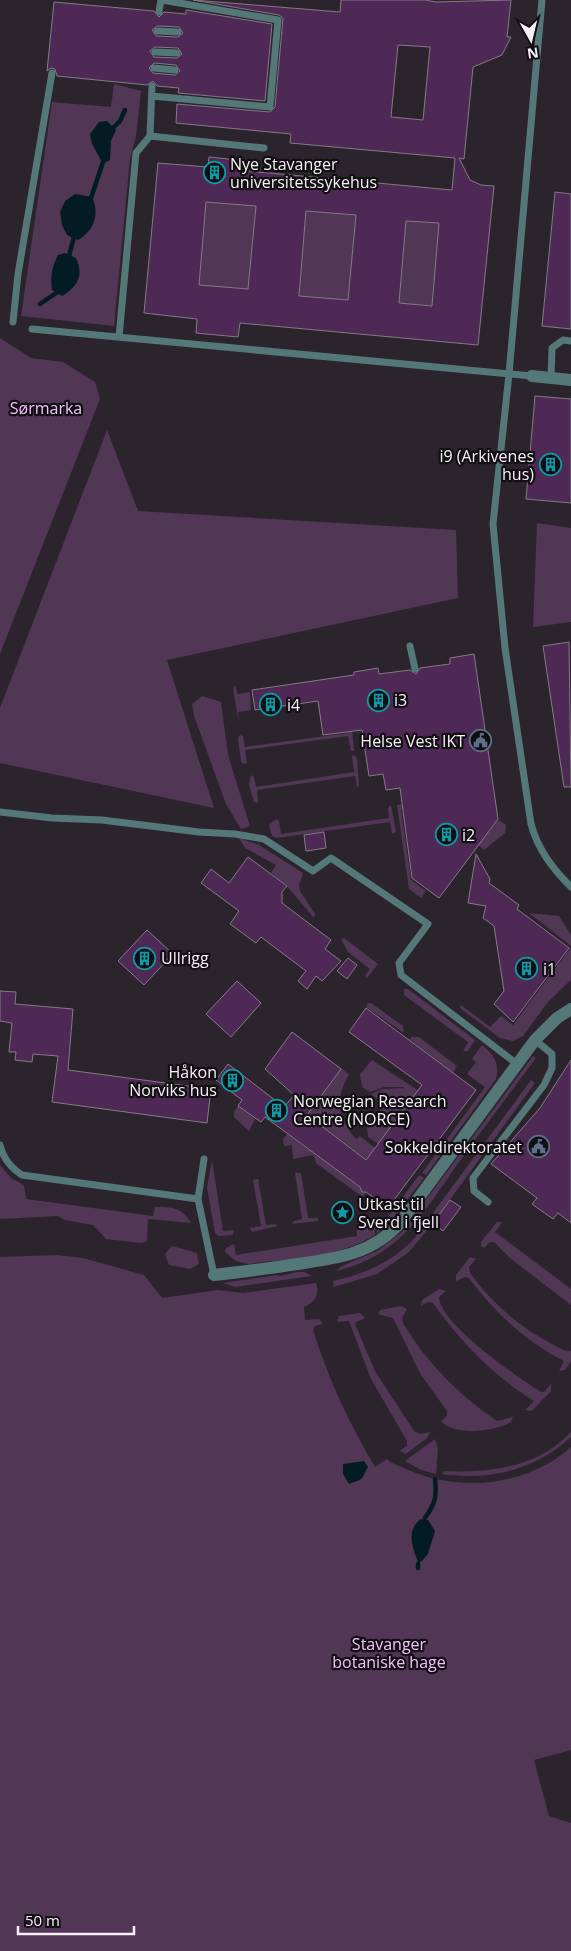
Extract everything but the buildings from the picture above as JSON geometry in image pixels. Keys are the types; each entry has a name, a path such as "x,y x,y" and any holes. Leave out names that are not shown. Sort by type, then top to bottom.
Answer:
{"street":[{"path":"532,376 571,380"},
{"path":"214,1276 342,1258 378,1243 401,1222 535,1040 557,1018 571,1009"}],"lane":[{"path":"152,96 270,107 278,20 161,0 159,12"},
{"path":"542,0 509,374 493,524 493,544 505,648 531,824 538,843 550,863 571,887"},
{"path":"157,31 178,32"},
{"path":"155,52 176,53"},
{"path":"154,68 175,70"},
{"path":"13,322 18,274 52,72"},
{"path":"119,337 136,153 150,136 152,86"},
{"path":"150,136 264,148"},
{"path":"32,329 532,376"},
{"path":"551,378 552,348 563,340 571,341"},
{"path":"410,646 415,669"},
{"path":"0,812 52,818 102,820 199,832 235,834 264,839 312,871 331,858 428,924 399,964 401,975 517,1064"},
{"path":"488,1202 474,1192 473,1178 544,1085 552,1068 552,1054 535,1040"},
{"path":"0,1145 5,1158 13,1169 22,1175 198,1199"},
{"path":"204,1159 198,1199 214,1276"}],"green space":[{"path":"114,84 141,91 136,136 130,159 114,326 21,316 52,102 111,107"},
{"path":"206,202 256,206 248,289 199,285"},
{"path":"306,211 356,215 348,300 299,296"},
{"path":"406,221 439,223 432,306 399,303"},
{"name":"Sørmarka","path":"0,338 31,358 63,362 95,382 100,399 0,654"},
{"path":"107,430 138,511 456,530 458,598 167,660 214,808 0,763 0,708"},
{"path":"537,523 571,528 571,622 533,627"},
{"path":"236,685 237,694 250,692 251,710 238,712 239,724 233,689"},
{"path":"202,696 221,702 228,755 250,826 241,829 226,804 194,716 192,704"},
{"path":"346,717 351,718 354,751 351,751 348,736 245,750 247,763 243,764 241,761 238,738 240,735 243,736 245,747 348,733"},
{"path":"354,755 357,758 359,786 357,787 355,776 257,790 258,803 254,802 249,785 251,775 254,777 256,787 354,772 352,756"},
{"path":"434,799 435,804 401,809 411,880 426,891 421,898 409,889 397,805"},
{"path":"391,805 396,832 392,834 390,822 277,838 272,836 269,825 276,819 279,821 281,834 389,818 388,808"},
{"path":"498,820 506,825 505,833 484,850 478,845"},
{"path":"239,838 259,845 303,873 299,885 300,891 315,914 314,918 286,885 271,873 276,865 245,848"},
{"path":"529,913 559,916 571,935 571,946"},
{"path":"344,938 378,964 367,978 365,976 370,969 348,952 341,939"},
{"path":"571,947 571,980 548,1002 523,1036 513,1041 500,1038 460,1008 461,1005 490,1027 501,1016 513,1025"},
{"path":"404,989 408,989 475,1040 468,1051 463,1051 468,1042 404,995"},
{"path":"368,1003 371,1003 403,1026 404,1033 366,1007"},
{"path":"419,1037 457,1066 453,1073 409,1039"},
{"path":"482,1045 495,1060 497,1069 496,1079 426,1175 422,1173 485,1087 467,1074 476,1062 472,1059"},
{"path":"533,1056 536,1058 469,1148 466,1147 467,1151 413,1225 380,1253 360,1263 336,1271 342,1266 377,1251 402,1232"},
{"path":"372,1060 419,1091 415,1096 403,1087 384,1087 370,1092 362,1087 360,1074"},
{"path":"340,1067 349,1075 344,1083 340,1099 344,1122 355,1138 357,1139 360,1136 375,1148 373,1151 375,1166 306,1114"},
{"path":"531,1080 535,1083 433,1223 409,1252 377,1274 334,1287 333,1281 366,1271 386,1261 413,1240"},
{"path":"405,1088 417,1098 411,1099 378,1144 368,1137 367,1127 384,1104 371,1094 383,1089"},
{"path":"238,1106 255,1119 249,1131 234,1117 234,1112"},
{"path":"287,1134 361,1188 362,1191 367,1192 363,1197 317,1164 313,1155 293,1159 292,1145 284,1146 283,1139"},
{"path":"212,1160 223,1231 234,1230 233,1235 218,1236 215,1233 207,1187"},
{"path":"0,1165 11,1178 24,1185 26,1199 153,1216 155,1207 171,1208 184,1214 191,1223 148,1219 147,1241 142,1243 106,1239 93,1225 65,1220 58,1216 0,1219"},
{"path":"295,1173 301,1173 308,1218 318,1218 318,1221 292,1224 294,1221 302,1219"},
{"path":"419,1175 424,1178 394,1217 377,1234 376,1222 387,1218"},
{"path":"258,1179 266,1225 275,1224 278,1226 252,1232 250,1228 261,1226 253,1180"},
{"path":"497,1222 502,1222 495,1232 571,1289 571,1305 510,1258 494,1242 490,1242 484,1248 481,1246 481,1242"},
{"path":"375,1227 375,1235 361,1243 314,1256 248,1264 236,1261 225,1252 226,1248 234,1244 236,1255 357,1236 357,1229"},
{"path":"172,1246 197,1253 199,1264 190,1269 169,1265 165,1254"},
{"name":"Stavanger botaniske hage","path":"57,1255 83,1258 144,1275 162,1298 218,1290 243,1293 316,1283 316,1298 304,1307 305,1320 319,1319 323,1324 315,1326 313,1330 325,1365 356,1434 375,1467 387,1459 408,1470 434,1479 476,1483 493,1482 510,1479 543,1466 571,1447 571,1750 534,1760 549,1816 571,1823 571,1951 0,1951 0,1257"},
{"path":"470,1257 476,1259 469,1267 470,1273 497,1304 530,1331 560,1348 571,1351 571,1361 565,1370 559,1371 564,1361 537,1345 512,1325 489,1303 469,1278 465,1277 456,1281 456,1275"},
{"path":"304,1272 312,1276 235,1287 223,1283 280,1276"},
{"path":"439,1289 446,1291 439,1297 443,1308 452,1321 481,1349 541,1392 544,1392 551,1384 551,1391 532,1411 525,1410 534,1401 505,1381 466,1345 433,1303 428,1302 421,1306 422,1300"},
{"path":"402,1306 407,1309 402,1318 404,1325 434,1366 483,1411 497,1421 513,1417 511,1422 485,1430 464,1431 447,1426 441,1421 447,1416 447,1411 421,1375 393,1318 378,1314 380,1310"},
{"path":"360,1313 365,1318 355,1324 375,1371 414,1431 420,1434 430,1432 427,1438 406,1454 399,1451 407,1446 407,1441 371,1379 349,1321 337,1322 339,1316"},
{"path":"571,1432 571,1437 548,1455 522,1467 480,1476 442,1474 444,1471 496,1469 528,1461 558,1444"},
{"path":"435,1439 438,1449 436,1474 421,1470 405,1461"}],"water":[{"path":"107,121 116,130 111,141 110,160 103,164 92,144 90,134 99,122"},
{"path":"75,194 92,197 95,210 92,227 78,240 67,235 62,225 60,212 65,201"},
{"path":"65,253 76,258 79,275 76,284 62,296 52,290 51,276 58,255"},
{"path":"364,1461 368,1467 363,1477 349,1484 343,1474 343,1464"},
{"path":"421,1519 428,1520 435,1531 428,1554 419,1564 413,1547 412,1534 416,1524"}],"waterway":[{"path":"111,130 120,121 125,110"},
{"path":"90,201 104,159"},
{"path":"68,260 75,233"},
{"path":"40,304 59,291"},
{"path":"425,1518 434,1500 436,1491 435,1479"}],"place":[{"name":"Nye Stavanger universitetssykehus","path":"214,173"},
{"name":"i9 (Arkivenes hus)","path":"550,465"},
{"name":"i3","path":"378,700"},
{"name":"i4","path":"271,705"},
{"name":"Helse Vest IKT","path":"481,741"},
{"name":"i2","path":"446,835"},
{"name":"Ullrigg","path":"145,958"},
{"name":"i1","path":"527,969"},
{"name":"Håkon Norviks hus","path":"233,1081"},
{"name":"Norwegian Research Centre (NORCE)","path":"277,1110"},
{"name":"Sokkeldirektoratet","path":"538,1147"},
{"name":"Utkast til Sverd i fjell","path":"342,1213"}]}
